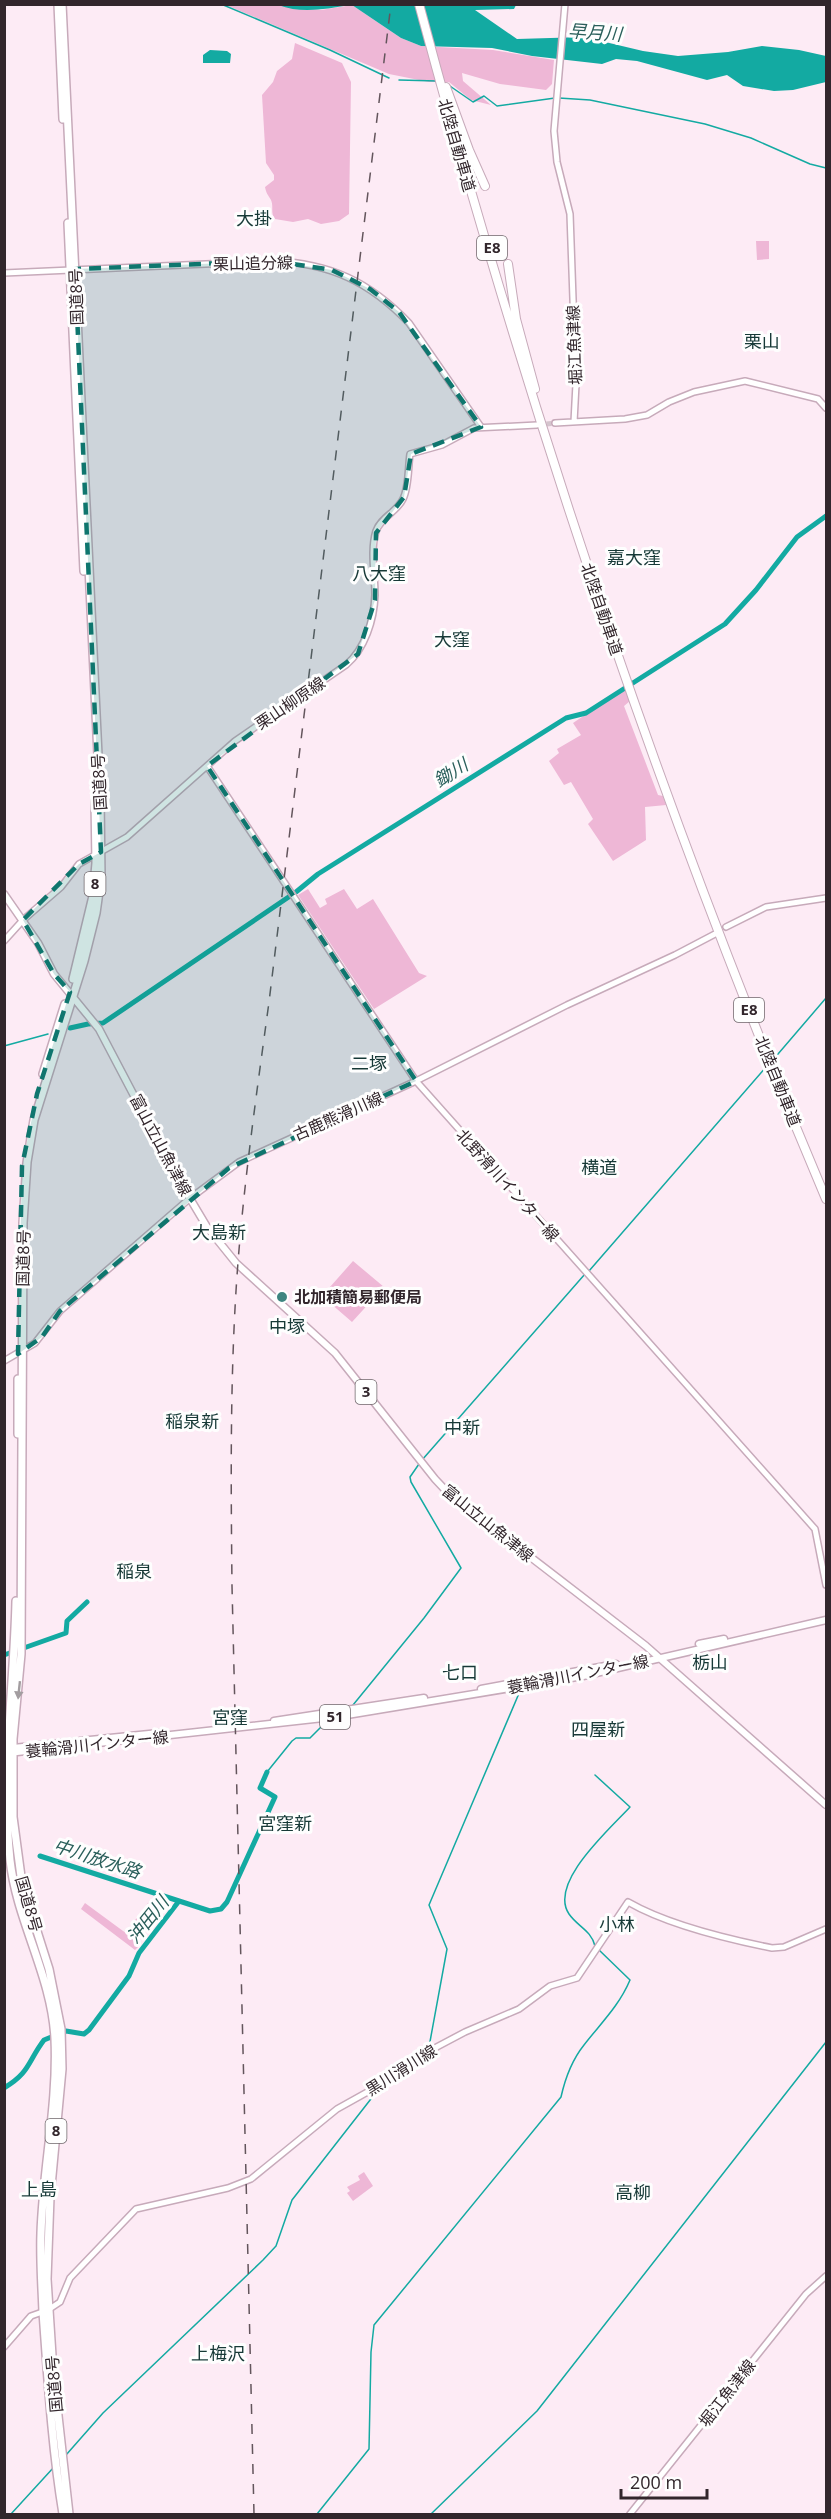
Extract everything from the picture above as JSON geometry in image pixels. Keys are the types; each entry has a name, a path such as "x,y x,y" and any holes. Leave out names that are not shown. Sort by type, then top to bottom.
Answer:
{"highway":[{"name":"国道8号","path":"58,4 73,269"},
{"name":"国道8号","path":"62,4 99,853 90,915 71,994 37,1094 23,1159 19,1215 21,1352 16,1621 8,1751 7,1818 10,1860 21,1906 45,1980 55,2035 54,2088 40,2235 46,2311 69,2514"},
{"name":"北陸自動車道","path":"419,4 580,538 634,696 746,1001 826,1199"},
{"name":"北陸自動車道","path":"424,4 505,308 575,522"},
{"path":"450,107 485,186"},
{"path":"508,264 516,319 535,389"},
{"name":"北陸自動車道","path":"679,818 826,1187"},
{"name":"国道8号","path":"46,2311 50,2418 63,2514"}],"main road":[{"name":"堀江魚津線","path":"565,4 556,94 554,143 570,214 576,384 574,422"},
{"name":"栗山追分線","path":"4,273 273,261 303,263 332,270 370,289 399,312 481,427"},
{"path":"555,423 625,419 647,415 669,402 694,392 745,381 818,399 826,408"},
{"path":"481,427 537,425"},
{"name":"栗山柳原線","path":"4,941 23,920 62,887 80,864 136,830 249,730 346,665 358,654 365,641 375,600 373,560 376,532 379,525 404,497 410,454 442,444 481,427"},
{"name":"北野滑川インター線","path":"207,766 416,1081 814,1529 826,1585"},
{"name":"富山立山魚津線","path":"4,894 38,943 54,974 99,1029 189,1199 207,1227 236,1263 335,1353 441,1486 658,1656 826,1805"},
{"path":"726,927 766,907 826,898"},
{"name":"古鹿熊滑川線","path":"4,1361 42,1337 60,1311 189,1199 229,1168 254,1154 416,1081 715,934"},
{"name":"蓑輪滑川インター線","path":"8,1751 267,1722 581,1671 826,1618"},
{"name":"黒川滑川線","path":"4,2347 17,2335 26,2320 60,2302 70,2278 136,2209 228,2188 251,2179 337,2109 389,2080 431,2050 465,2032 519,2009 550,1986 577,1978 628,1902 664,1919 772,1948 784,1947 826,1929"},
{"name":"堀江魚津線","path":"630,2514 814,2284 826,2276"}],"highlighted area":[{"path":"273,261 332,270 370,289 399,312 481,427 411,454 404,497 376,533 375,600 358,654 207,766 416,1081 229,1168 60,1311 42,1337 18,1354 22,1166 37,1094 70,992 54,974 23,920 79,864 101,852 75,269"}],"shaded area":[{"path":"226,5 278,5 321,10 352,5 401,38 421,46 493,50 554,60 552,84 546,90 500,84 462,73 463,81 491,105 471,100 449,82 429,82 389,74"},
{"path":"278,5 350,5 305,10"},
{"path":"352,5 516,5 514,9 475,10 517,39 584,37 643,51 678,56 728,52 762,46 799,50 826,56 826,82 793,90 774,91 743,86 727,75 707,80 637,61 616,59 602,64 532,56 492,48 421,46 401,38"},
{"path":"295,43 342,63 351,82 349,214 339,221 321,224 308,219 293,222 275,219 272,203 265,189 274,180 274,175 266,163 262,95 273,82 277,71 292,59"},
{"path":"210,50 227,51 231,54 230,63 203,63 203,55"},
{"path":"756,241 769,241 769,259 757,260"},
{"path":"625,688 630,701 624,706 658,795 663,796 666,805 645,807 646,840 613,861 588,824 593,819 571,782 564,785 549,761 559,753 557,749 581,735 573,723"},
{"path":"308,889 320,908 327,904 325,899 344,889 357,909 373,899 419,973 427,976 374,1009 298,895"},
{"path":"353,1261 384,1287 352,1322 322,1296"},
{"path":"150,1900 164,1910 147,1932 133,1923"},
{"path":"85,1903 138,1942 138,1947 135,1950 81,1909"},
{"path":"364,2172 373,2186 353,2201 347,2193 350,2191 347,2187 360,2180 358,2176"}],"waterway":[{"path":"221,4 330,50 389,78"},
{"path":"399,80 437,81"},
{"path":"447,84 473,102 484,96 497,106 555,98"},
{"path":"559,98 590,100 705,124 751,138 810,164 826,168"},
{"name":"鋤川","path":"70,1028 103,1023 296,892 318,874 566,718 586,713 725,624 756,590 797,537 826,516"},
{"path":"772,1061 826,998"},
{"name":"鋤川","path":"4,1046 48,1034"},
{"path":"589,1271 767,1066"},
{"path":"422,1460 585,1274"},
{"path":"353,1705 424,1618 461,1568 411,1482 410,1477 419,1464"},
{"path":"4,1655 66,1633 67,1621 87,1602"},
{"path":"429,2047 447,1949 429,1905 520,1691"},
{"path":"267,1772 296,1738 310,1738 323,1725 340,1722 343,1718"},
{"name":"沖田川","path":"40,1856 210,1911 221,1909 227,1902 275,1797 260,1788 267,1772"},
{"path":"595,1775 630,1807 584,1857 567,1887 565,1901 569,1914 591,1936 595,1946"},
{"name":"沖田川","path":"4,2088 24,2072 44,2040 66,2031 84,2034 89,2030 129,1976 139,1953 179,1901"},
{"path":"317,2514 369,2449 371,2352 374,2325 561,2097 576,2057 626,1989 630,1980 598,1949"},
{"path":"431,2514 537,2411 826,2042"},
{"path":"66,2455 103,2413 276,2246 292,2200 374,2095 423,2062 429,2055"},
{"path":"11,2514 54,2467"}],"tunnel":[{"path":"539,425 555,423"}],"railway":[{"path":"254,2514 232,1586 231,1475 236,1291 250,1146 391,4"}],"place":[{"name":"北加積簡易郵便局","path":"282,1297"}],"district":[{"name":"大掛","path":"254,219"},
{"name":"栗山","path":"762,342"},
{"name":"嘉大窪","path":"634,558"},
{"name":"八大窪","path":"379,574"},
{"name":"大窪","path":"452,640"},
{"name":"二塚","path":"369,1064"},
{"name":"横道","path":"599,1168"},
{"name":"大島新","path":"219,1233"},
{"name":"中塚","path":"287,1327"},
{"name":"稲泉新","path":"192,1422"},
{"name":"中新","path":"462,1428"},
{"name":"稲泉","path":"134,1572"},
{"name":"栃山","path":"710,1663"},
{"name":"七口","path":"460,1673"},
{"name":"宮窪","path":"230,1718"},
{"name":"四屋新","path":"598,1730"},
{"name":"宮窪新","path":"285,1824"},
{"name":"小林","path":"617,1925"},
{"name":"上島","path":"39,2190"},
{"name":"高柳","path":"633,2193"},
{"name":"上梅沢","path":"218,2354"}],"water label":[{"name":"早月川","path":"595,33"},
{"name":"中川放水路","path":"97,1859"}]}
